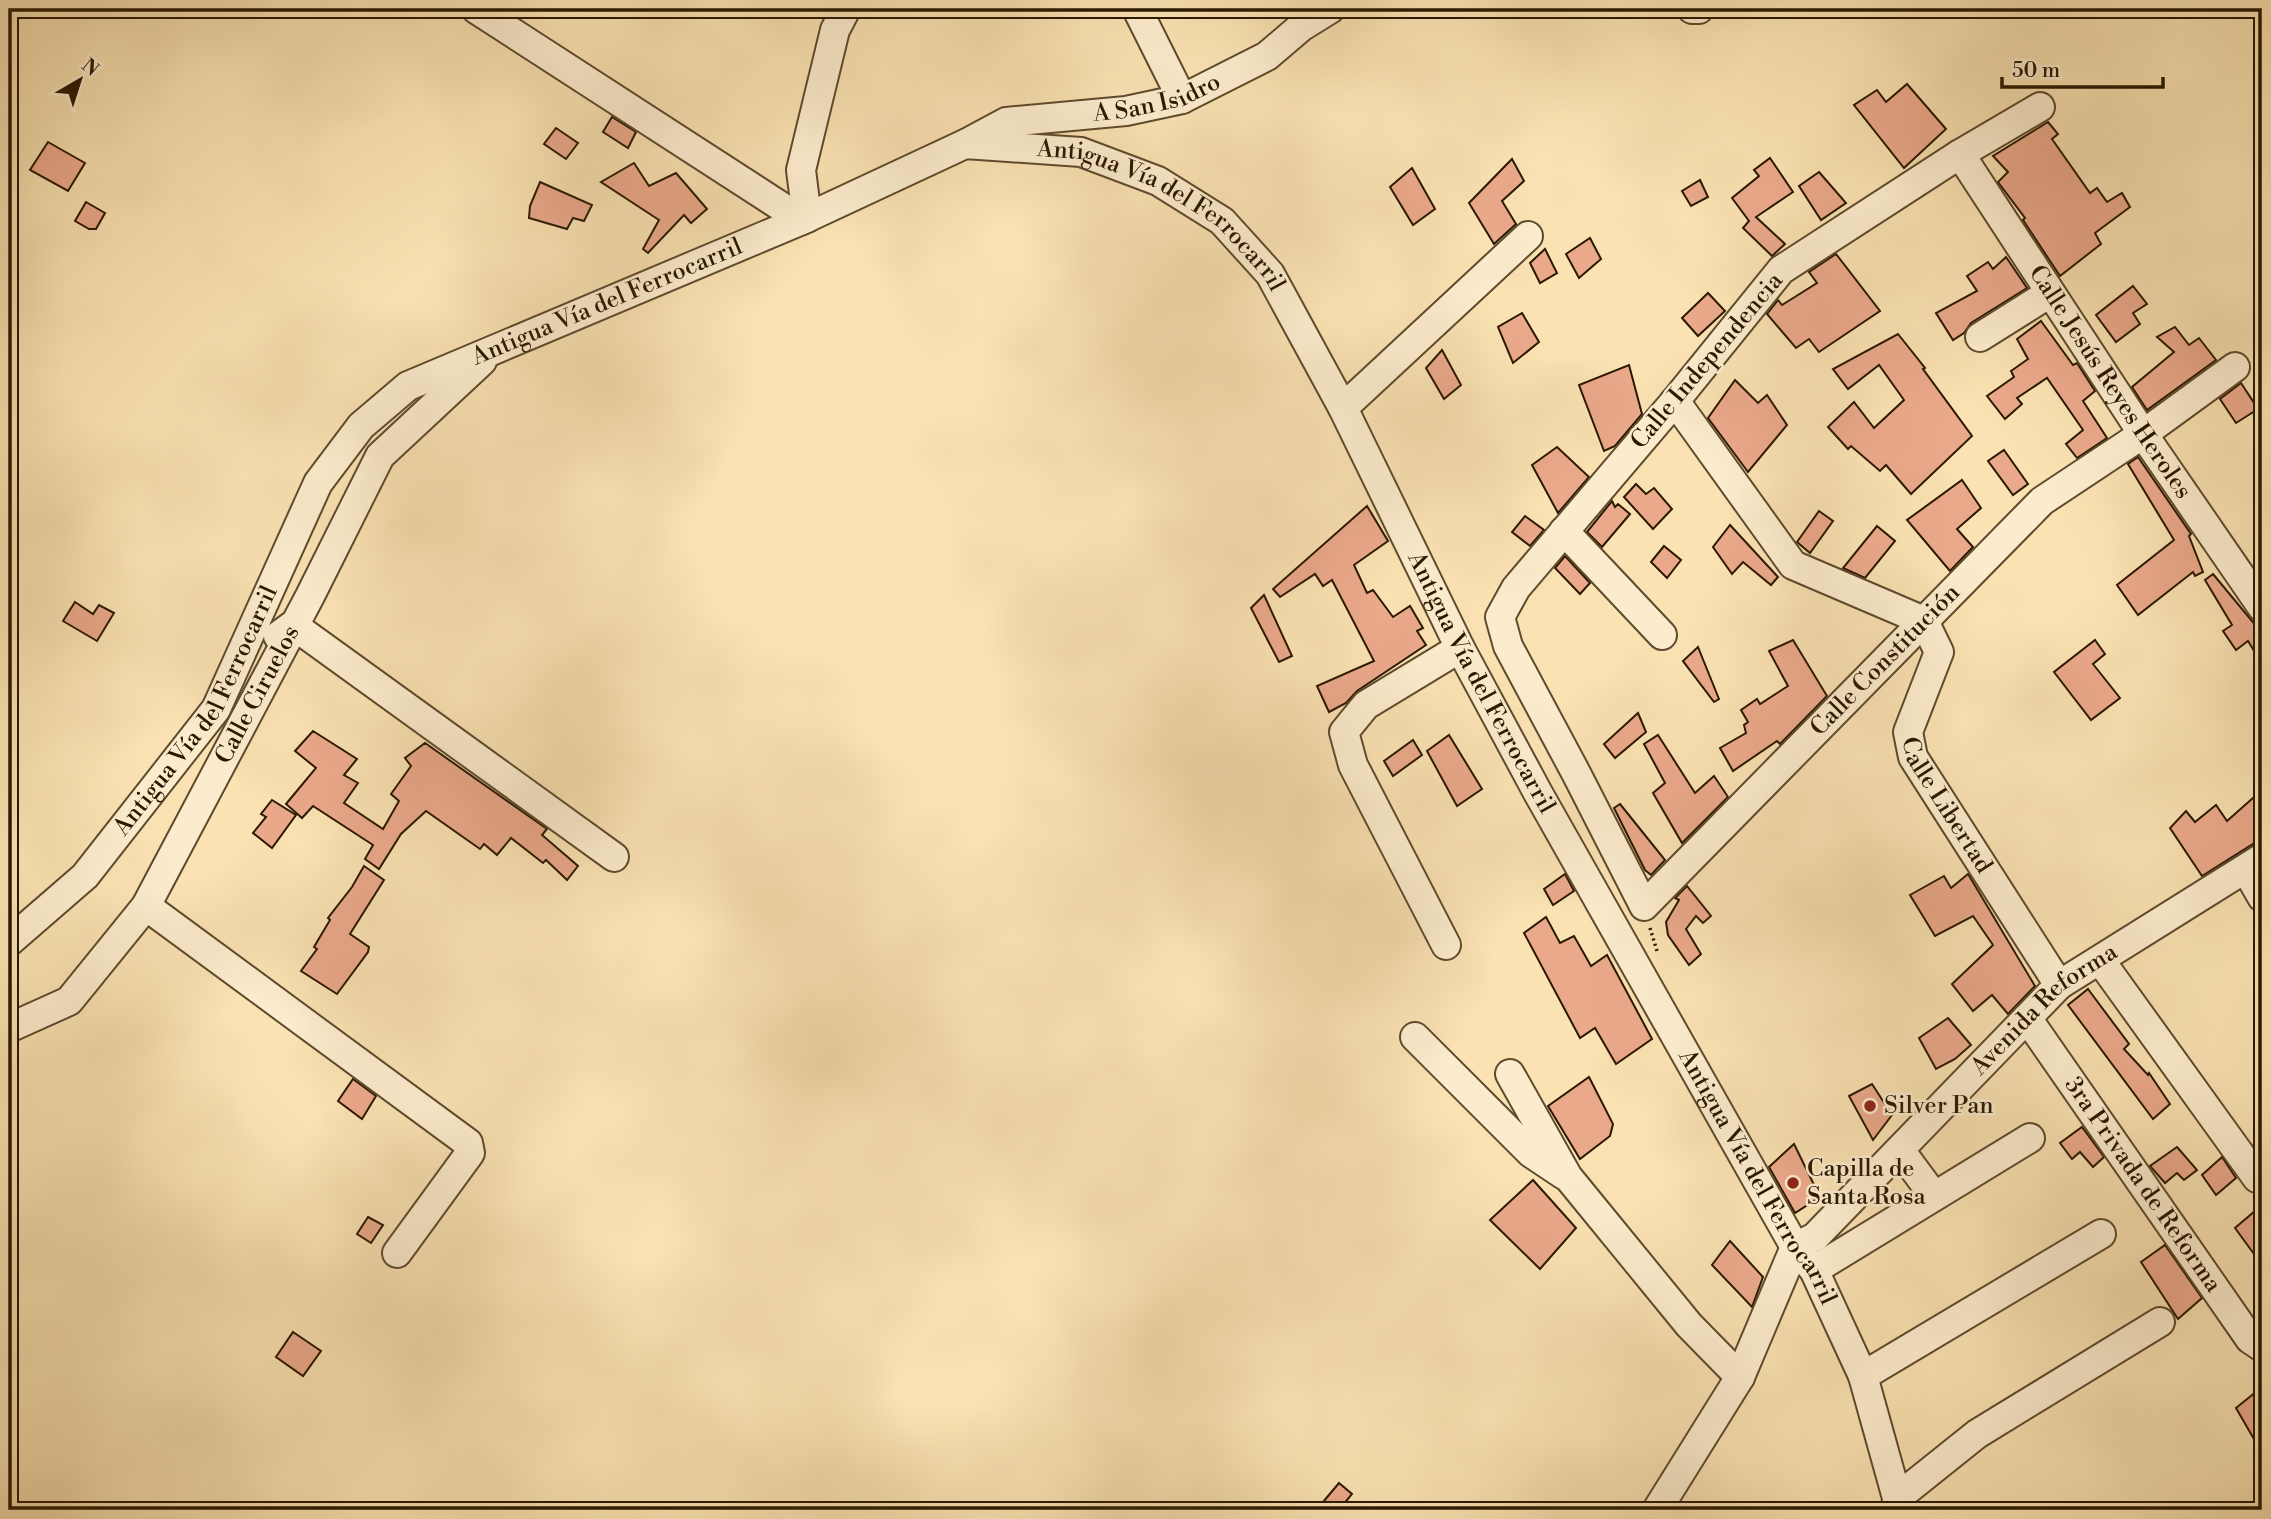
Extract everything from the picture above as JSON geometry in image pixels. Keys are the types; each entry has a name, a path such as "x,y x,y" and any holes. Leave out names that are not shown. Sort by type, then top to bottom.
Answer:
{"street":[{"path":"476,9 805,219"},
{"path":"805,219 801,170 835,30 846,9"},
{"path":"1137,9 1182,99"},
{"name":"A San Isidro","path":"965,144 1006,122 1126,111 1182,99 1267,56 1301,27 1330,9"},
{"path":"1692,9 1699,9"},
{"name":"Calle Independencia","path":"1576,773 1508,646 1500,617 1516,588 1675,401 1781,270 1960,154 2040,107"},
{"name":"Antigua Vía del Ferrocarril","path":"9,942 85,876 216,709 318,483 361,426 408,386 805,219 965,144 1081,152 1158,181 1222,222 1270,274 1343,408 1460,648 1538,793 1795,1247 1814,1270 1863,1376 1896,1504"},
{"name":"Calle Jesús Reyes Heroles","path":"1960,154 2143,434 2262,607"},
{"path":"1343,408 1528,236"},
{"path":"1980,337 2050,293"},
{"name":"Calle Ciruelos","path":"9,1028 69,1001 146,906 380,456 497,347"},
{"name":"Calle Constitución","path":"1576,773 1644,906 2042,501 2143,434 2235,367"},
{"path":"1675,401 1793,565 1924,621"},
{"path":"1564,531 1662,635"},
{"name":"Calle Libertad","path":"1924,621 1939,652 1908,732 1913,757 2059,985"},
{"path":"236,664 293,625 614,857"},
{"path":"1446,944 1353,765 1344,732 1366,705 1460,648"},
{"path":"1538,793 1576,773"},
{"path":"2254,863 2262,897"},
{"name":"Avenida Reforma","path":"1795,1247 1815,1237 2059,985 2254,863"},
{"path":"146,906 468,1143 470,1153 397,1253"},
{"path":"2100,960 2257,1178"},
{"name":"3ra Privada de Reforma","path":"2027,1018 2250,1339 2262,1348"},
{"path":"1415,1037 1531,1153 1567,1177"},
{"path":"1510,1073 1567,1177 1689,1325 1740,1377"},
{"path":"1814,1270 2031,1138"},
{"path":"1899,1150 1934,1196"},
{"path":"1863,1376 2101,1234"},
{"path":"1657,1510 1740,1377 1795,1247"},
{"path":"1896,1504 1978,1434 2160,1322"}],"building":[{"path":"1907,84 1946,129 1904,168 1854,105 1877,90 1886,102"},
{"path":"612,117 636,132 628,148 603,132"},
{"path":"2048,122 2058,134 2052,139 2090,193 2097,188 2107,202 2122,193 2130,207 2095,233 2101,244 2060,276 2023,220 2025,218 1998,182 2008,172 1993,156"},
{"path":"556,128 578,143 566,159 544,144"},
{"path":"48,142 85,163 68,191 30,170"},
{"path":"1770,158 1793,192 1756,217 1785,244 1772,256 1743,228 1749,221 1732,198 1759,176 1754,170"},
{"path":"1512,159 1524,181 1502,201 1516,224 1494,244 1469,203"},
{"path":"634,163 649,186 676,173 707,209 691,223 684,215 648,253 643,249 659,220 601,182"},
{"path":"1412,168 1435,209 1413,225 1390,187"},
{"path":"1819,172 1846,203 1821,220 1799,186"},
{"path":"1700,180 1708,197 1691,206 1682,191"},
{"path":"540,182 592,205 584,221 573,218 567,229 529,218 530,206"},
{"path":"86,202 105,213 96,229 89,229 75,221"},
{"path":"1590,238 1601,259 1579,278 1566,254"},
{"path":"1545,249 1557,273 1540,283 1530,263"},
{"path":"1836,254 1880,311 1819,352 1809,339 1796,348 1767,314 1778,300 1782,305 1817,283 1809,272"},
{"path":"2006,257 2027,288 1971,323 1964,333 1953,340 1936,313 1977,291 1967,276 1988,262 1993,269"},
{"path":"2133,286 2147,304 2133,313 2140,324 2116,342 2096,315"},
{"path":"1708,293 1725,311 1698,336 1682,318"},
{"path":"1522,313 1539,342 1513,363 1498,327"},
{"path":"2041,321 2073,365 2077,363 2095,391 2083,401 2107,438 2077,458 2066,444 2083,430 2047,378 2017,398 2022,404 2005,419 1987,396 2014,377 2011,371 2028,359 2017,339"},
{"path":"2175,327 2189,345 2199,338 2216,360 2147,410 2132,387 2174,352 2157,337"},
{"path":"1898,334 1972,436 1911,494 1886,465 1880,471 1851,446 1848,449 1828,427 1854,402 1874,428 1904,400 1879,365 1848,389 1833,369"},
{"path":"1442,350 1461,385 1444,399 1426,368"},
{"path":"1629,365 1642,414 1615,446 1604,451 1579,385"},
{"path":"1735,380 1758,403 1767,395 1787,425 1748,472 1708,418"},
{"path":"2241,383 2258,409 2236,423 2220,399"},
{"path":"1557,447 1589,477 1558,513 1532,465"},
{"path":"2004,450 2028,484 2013,495 1988,461"},
{"path":"2138,457 2191,534 2189,536 2203,572 2195,576 2193,572 2138,615 2117,585 2174,540 2128,464"},
{"path":"1962,480 1981,508 1957,529 1973,547 1950,571 1907,520"},
{"path":"1636,484 1646,494 1654,488 1672,509 1653,529 1624,497"},
{"path":"1612,501 1615,507 1618,504 1630,514 1602,547 1587,532"},
{"path":"1367,506 1388,541 1354,565 1367,593 1373,590 1393,617 1410,606 1423,628 1417,631 1426,645 1357,691 1346,703 1329,712 1317,686 1374,661 1332,580 1323,586 1315,574 1280,597 1273,589"},
{"path":"1819,511 1833,521 1810,553 1797,542"},
{"path":"1525,516 1544,530 1530,546 1512,532"},
{"path":"1730,525 1778,577 1771,585 1743,562 1732,574 1713,547"},
{"path":"1877,526 1895,541 1865,578 1843,568"},
{"path":"1664,546 1681,560 1667,578 1651,562"},
{"path":"1565,556 1590,583 1580,594 1555,568"},
{"path":"2213,574 2262,633 2262,664 2248,641 2236,650 2223,631 2232,625 2205,580"},
{"path":"1264,595 1292,656 1279,662 1251,608"},
{"path":"75,602 93,614 99,605 114,613 97,641 63,621"},
{"path":"1793,640 1827,696 1780,744 1777,741 1733,771 1720,748 1746,733 1744,725 1748,722 1741,710 1757,699 1760,704 1788,686 1769,651"},
{"path":"2095,640 2105,654 2093,664 2120,698 2091,720 2054,672"},
{"path":"1698,647 1719,699 1714,702 1683,661"},
{"path":"1638,713 1646,732 1615,758 1604,744"},
{"path":"313,731 357,759 344,775 358,783 344,803 383,829 399,801 391,794 411,766 405,758 425,743 547,829 542,835 578,866 567,880 546,860 543,863 511,838 497,855 484,844 480,849 426,811 401,834 379,869 365,859 373,845 313,806 302,818 286,804 316,768 295,751"},
{"path":"1449,735 1482,789 1457,806 1427,751"},
{"path":"1658,735 1695,793 1714,776 1728,797 1682,843 1653,793 1665,783 1644,744"},
{"path":"1413,740 1422,755 1393,776 1384,761"},
{"path":"2262,790 2262,841 2202,876 2170,828 2186,811 2195,822 2216,805 2227,821"},
{"path":"272,800 296,815 272,848 253,833 266,817 261,814"},
{"path":"1620,804 1665,860 1651,875 1645,870 1614,808"},
{"path":"364,866 384,880 350,934 369,947 368,952 337,994 301,971 317,949 314,947 330,920 328,918"},
{"path":"1565,874 1574,891 1553,905 1544,889"},
{"path":"1968,874 2035,986 2008,1014 1992,995 1973,1011 1952,984 1993,945 1973,916 1935,936 1910,895 1944,876 1951,888"},
{"path":"1687,886 1711,916 1703,923 1696,916 1686,929 1701,954 1689,965 1668,935 1666,922 1679,900 1675,898"},
{"path":"1546,917 1560,943 1574,936 1591,966 1607,955 1652,1039 1616,1064 1595,1028 1580,1038 1524,933"},
{"path":"2088,989 2129,1044 2124,1049 2148,1075 2149,1073 2170,1104 2153,1119 2068,1005"},
{"path":"1948,1018 1971,1045 1955,1059 1936,1069 1919,1038"},
{"path":"1589,1077 1613,1124 1610,1136 1580,1159 1548,1106"},
{"path":"353,1079 376,1096 362,1119 338,1101"},
{"name":"Silver Pan","path":"1872,1084 1892,1115 1873,1140 1849,1096"},
{"path":"2082,1127 2104,1157 2093,1167 2080,1152 2072,1159 2060,1143"},
{"name":"Capilla de Santa Rosa","path":"1794,1144 1820,1197 1795,1213 1769,1167"},
{"path":"2177,1147 2197,1170 2184,1180 2177,1173 2165,1183 2150,1166"},
{"path":"2222,1157 2236,1178 2216,1195 2202,1175"},
{"path":"1533,1180 1576,1228 1540,1269 1490,1220"},
{"path":"2262,1205 2262,1265 2235,1228"},
{"path":"368,1217 383,1225 371,1243 357,1234"},
{"path":"1730,1241 1763,1277 1752,1307 1712,1265"},
{"path":"2165,1245 2202,1298 2178,1319 2141,1262"},
{"path":"293,1332 321,1351 303,1376 276,1357"},
{"path":"2262,1387 2262,1453 2236,1408"},
{"path":"1339,1483 1352,1494 1339,1510 1330,1510 1323,1502"}],"place":[{"name":"Silver Pan","path":"1870,1106"},
{"name":"Capilla de Santa Rosa","path":"1793,1183"}]}
